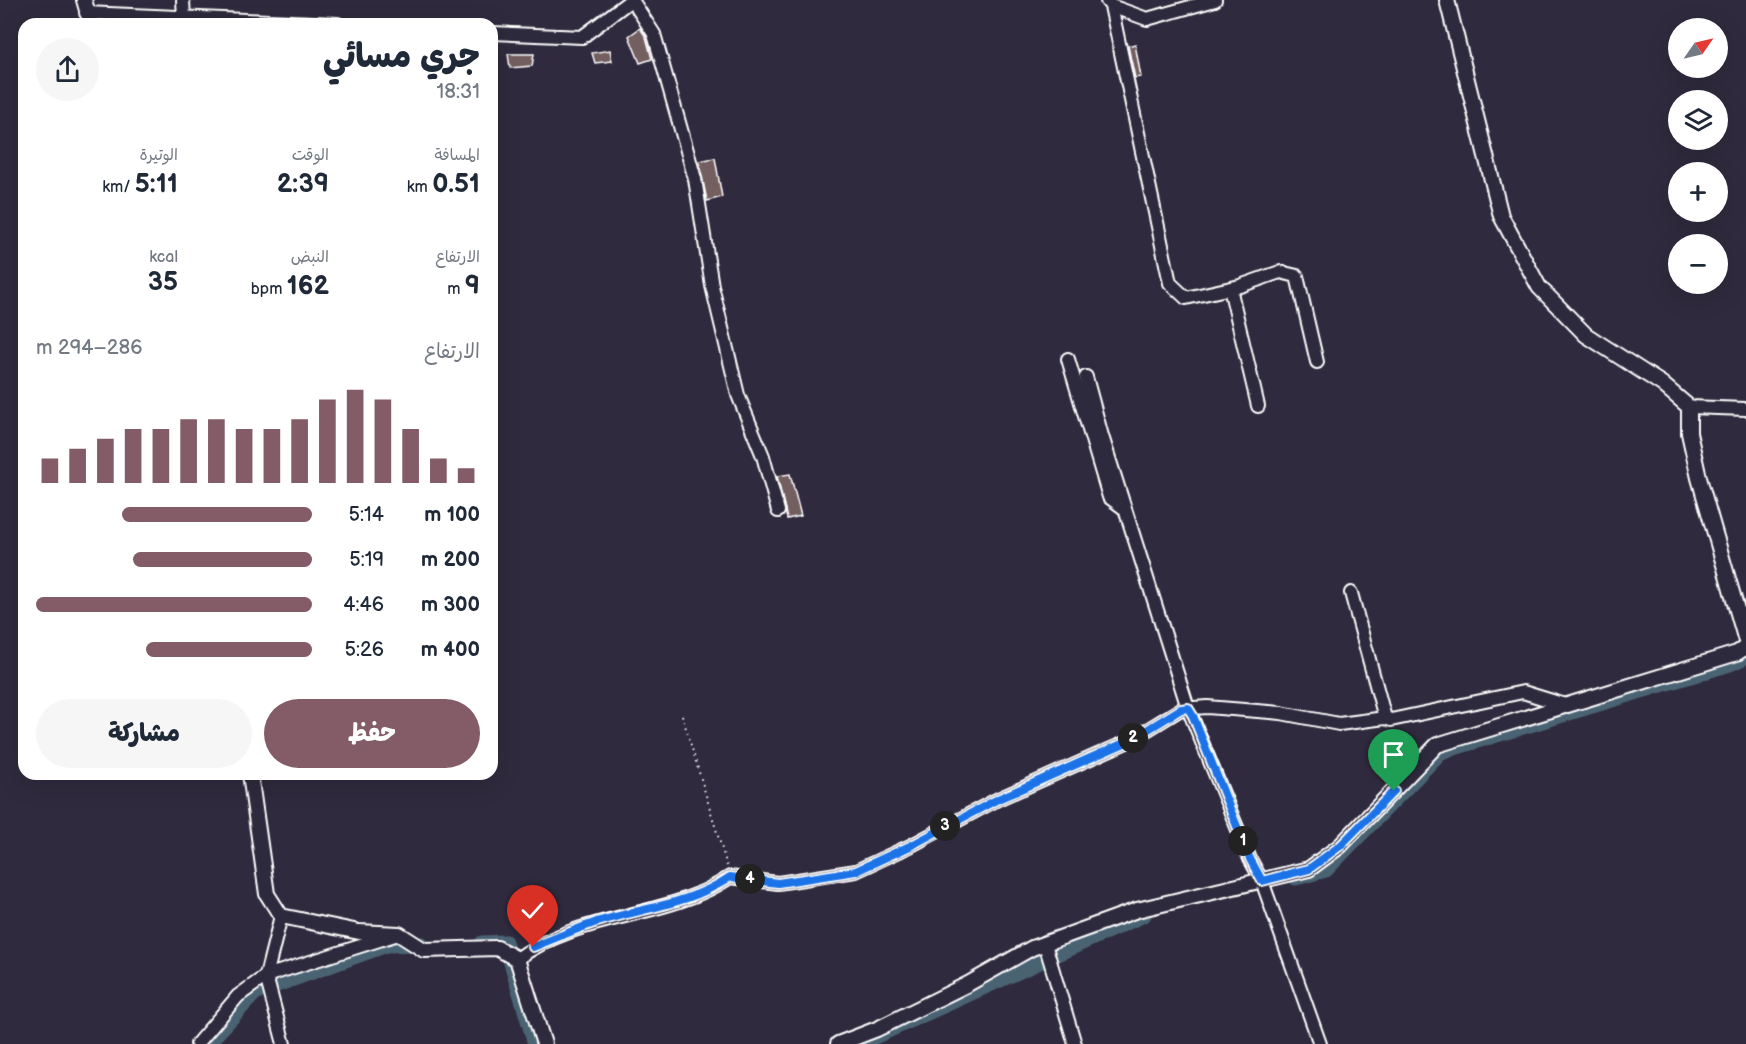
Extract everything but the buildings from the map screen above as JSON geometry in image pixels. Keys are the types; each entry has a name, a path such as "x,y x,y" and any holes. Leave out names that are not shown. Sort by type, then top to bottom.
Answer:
{"street":[{"path":"87,12 184,18 183,0"},
{"path":"498,33 582,37 631,0 654,34 694,179 712,286 738,395 763,456 778,512"},
{"path":"1109,3 1147,19 1215,0"},
{"path":"1447,0 1501,216 1539,287 1586,335 1662,384 1689,407 1746,409"},
{"path":"1109,3 1170,283 1186,298 1230,288 1280,272 1297,276 1317,362"},
{"path":"1230,288 1258,405"},
{"path":"1068,359 1109,497 1125,509"},
{"path":"1086,377 1188,708 1250,859 1262,881 1320,1044"},
{"path":"1689,407 1689,433 1699,478 1746,641"},
{"path":"1351,593 1385,718"},
{"path":"838,1044 877,1029 1045,944 1137,909 1309,869 1340,846 1437,745 1737,652 1746,647"},
{"path":"517,959 533,947 595,923 676,903 713,888 730,877 778,883 856,871 910,846 998,799 1129,741 1181,709 1207,707 1281,713 1339,724 1385,718 1391,720 1523,692 1565,705"},
{"path":"251,780 267,894 281,916 359,932 399,934 424,950 497,948 517,959 544,1044"},
{"path":"281,916 266,976 284,1044"},
{"path":"197,1044 238,996 266,976 399,934"},
{"path":"1045,944 1075,1044"}],"path":[{"path":"682,715 730,877"}],"waterway":[{"path":"1296,878 1326,870 1441,752 1730,664 1746,657"},
{"path":"859,1044 1144,915"},
{"path":"482,943 505,942 535,1044"},
{"path":"207,1044 255,993 387,945 422,944"}],"route":[{"path":"533,947 595,923 676,903 713,888 730,877 778,883 856,871 1052,773 1129,741 1181,709 1188,708 1193,716 1250,859 1262,881 1309,869 1340,846 1394,791"}]}
